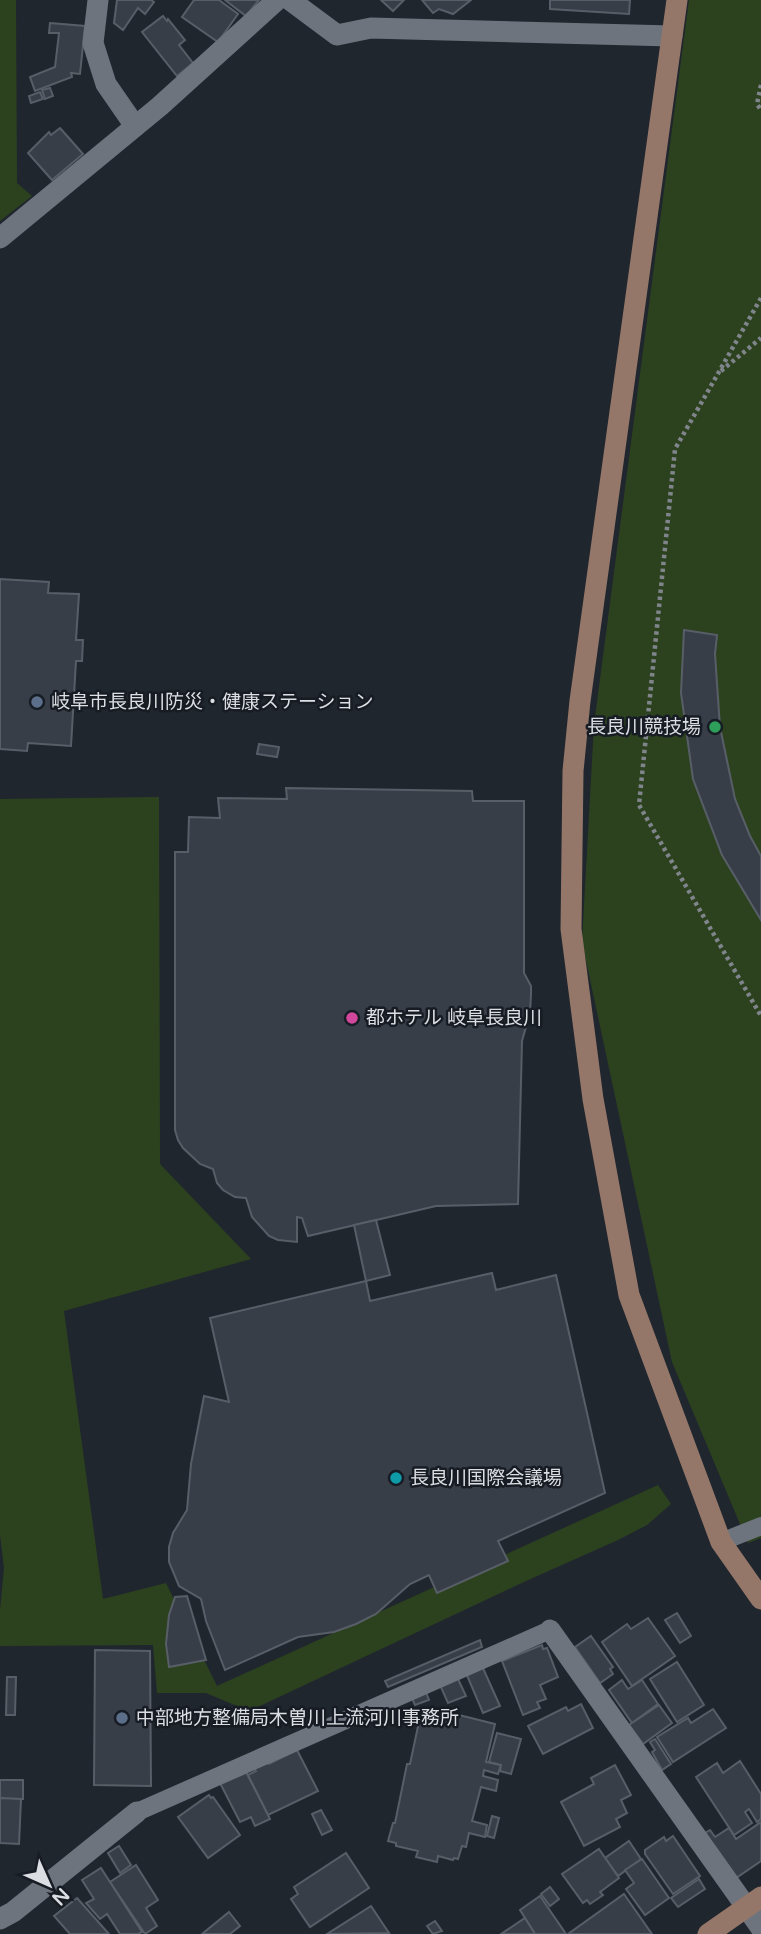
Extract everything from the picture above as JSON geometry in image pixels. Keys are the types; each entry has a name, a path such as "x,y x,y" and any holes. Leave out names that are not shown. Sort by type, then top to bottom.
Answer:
{"street":[{"path":"98,0 93,43 106,84 135,126"},
{"path":"0,238 135,126 277,0"},
{"path":"290,0 337,35 371,28 672,36"},
{"path":"677,0 580,701 573,771 571,929 593,1099 629,1295 722,1542 761,1599"},
{"path":"550,1630 754,1902 761,1928"},
{"path":"0,1919 13,1912 137,1812"},
{"path":"708,1934 754,1902"}],"lane":[{"path":"722,1542 761,1526"},
{"path":"137,1812 550,1630"}],"path":[{"path":"761,85 757,104 761,110"},
{"path":"761,298 675,449 639,805 761,1016"},
{"path":"718,374 761,338"}],"green space":[{"path":"0,0 16,0 17,183 32,196 0,221"},
{"path":"689,0 761,0 761,1538 748,1543 672,1362 582,942 594,725"},
{"path":"159,797 160,1164 251,1259 64,1311 103,1599 166,1583 217,1686 658,1485 671,1504 647,1525 618,1540 249,1711 206,1693 157,1693 153,1645 0,1646 4,1568 0,1535 0,799"}],"building":[{"path":"117,0 154,2 145,14 138,8 123,30 114,23"},
{"path":"194,0 219,0 238,14 218,42 182,17"},
{"path":"225,0 259,0 246,16"},
{"path":"381,0 404,0 393,11"},
{"path":"422,0 471,0 453,14 439,9 433,13"},
{"path":"550,0 630,0 629,14 550,9"},
{"path":"163,16 185,40 179,45 193,63 177,76 142,32"},
{"path":"50,23 85,26 80,74 71,73 72,77 35,91 30,77 55,67 59,33 49,33"},
{"path":"50,88 53,96 45,99 42,90"},
{"path":"40,92 43,99 31,103 29,96"},
{"path":"60,128 83,154 52,180 28,153 49,132 51,135"},
{"name":"岐阜市長良川防災・健康ステーション","path":"0,579 49,582 48,593 79,594 76,640 83,640 82,661 76,661 71,746 28,743 27,751 0,749"},
{"path":"684,630 717,635 715,654 720,727 735,799 761,856 761,920 722,855 693,779 681,693"},
{"path":"259,744 279,747 277,757 257,754"},
{"name":"都ホテル 岐阜長良川","path":"286,788 472,791 473,801 524,801 524,973 531,986 531,994 530,1013 522,1041 518,1204 436,1206 308,1236 302,1218 297,1217 297,1242 278,1240 269,1236 252,1217 246,1198 235,1197 223,1190 217,1183 213,1169 200,1164 178,1140 175,1130 175,852 188,852 189,817 220,818 218,798 287,799"},
{"path":"376,1220 390,1275 366,1281 354,1225"},
{"name":"長良川国際会議場","path":"492,1273 496,1290 556,1275 605,1493 498,1541 508,1561 437,1593 429,1575 410,1584 376,1614 356,1624 334,1632 298,1637 225,1670 206,1621 201,1599 179,1586 169,1562 173,1533 187,1510 191,1464 204,1396 229,1402 210,1318 366,1281 370,1301"},
{"path":"187,1596 206,1660 169,1667 166,1644 169,1615 175,1597"},
{"path":"677,1613 691,1636 680,1643 665,1620"},
{"path":"648,1618 675,1656 632,1686 602,1642 627,1624 631,1629"},
{"path":"591,1636 613,1667 610,1669 613,1674 600,1683 575,1647"},
{"path":"480,1640 482,1647 388,1687 385,1681"},
{"path":"542,1645 543,1649 547,1648 558,1677 540,1685 546,1699 537,1702 540,1708 523,1715 502,1661"},
{"name":"中部地方整備局木曽川上流河川事務所","path":"95,1650 150,1651 151,1786 94,1785"},
{"path":"677,1662 704,1705 677,1722 650,1679"},
{"path":"482,1666 500,1706 483,1713 466,1673"},
{"path":"7,1677 16,1677 15,1715 6,1715"},
{"path":"457,1677 466,1696 448,1703 440,1685"},
{"path":"622,1680 628,1689 642,1680 658,1704 632,1723 609,1690"},
{"path":"425,1690 429,1700 415,1705 411,1696"},
{"path":"581,1704 593,1728 543,1754 528,1726 566,1707 568,1711"},
{"path":"659,1705 672,1723 643,1744 629,1725"},
{"path":"435,1709 495,1724 486,1762 501,1765 498,1774 484,1770 483,1776 498,1780 496,1791 481,1787 472,1821 487,1825 485,1837 469,1833 466,1847 462,1846 458,1859 438,1856 437,1862 416,1857 418,1851 396,1846 396,1843 388,1841 395,1823 420,1717 433,1718"},
{"path":"713,1709 726,1728 673,1762 657,1737 688,1718 691,1723"},
{"path":"497,1733 521,1739 511,1774 500,1771 501,1765 489,1762"},
{"path":"655,1739 671,1764 662,1770 652,1752 655,1750 650,1742"},
{"path":"297,1750 318,1791 268,1815 248,1775 256,1771 254,1768 268,1762 269,1764"},
{"path":"740,1761 761,1794 761,1819 757,1822 749,1809 745,1812 752,1823 734,1835 696,1777 717,1763 723,1773"},
{"path":"615,1765 631,1795 621,1800 627,1813 616,1819 620,1827 584,1846 561,1802 594,1784 591,1778"},
{"path":"246,1772 270,1819 255,1826 251,1817 240,1822 220,1783"},
{"path":"0,1780 23,1780 23,1799 0,1799"},
{"path":"209,1795 240,1835 208,1858 178,1817"},
{"path":"0,1798 21,1799 19,1844 0,1843"},
{"path":"321,1810 332,1830 322,1835 312,1814"},
{"path":"492,1816 499,1818 494,1838 487,1836"},
{"path":"761,1822 761,1861 736,1878 705,1833 710,1830 715,1837 729,1828 736,1839"},
{"path":"673,1836 700,1876 673,1894 645,1854 645,1850 664,1837 666,1841"},
{"path":"629,1841 641,1859 618,1876 605,1858"},
{"path":"119,1846 131,1865 120,1873 108,1853"},
{"path":"599,1849 619,1878 600,1892 603,1895 590,1904 587,1900 583,1903 562,1874"},
{"path":"346,1853 369,1888 310,1927 291,1899 298,1894 294,1887"},
{"path":"642,1859 669,1898 645,1915 626,1889 634,1883 625,1870"},
{"path":"136,1865 158,1900 146,1908 157,1926 145,1934 110,1882"},
{"path":"101,1868 142,1932 120,1934 107,1914 100,1919 86,1903 94,1899 82,1880"},
{"path":"699,1879 705,1889 678,1907 671,1898"},
{"path":"550,1887 559,1899 550,1906 541,1894"},
{"path":"624,1894 652,1934 568,1934"},
{"path":"540,1896 566,1934 535,1934 520,1910"},
{"path":"77,1898 109,1934 70,1934 54,1916"},
{"path":"371,1906 389,1933 327,1934"},
{"path":"229,1912 240,1926 230,1934 202,1934"},
{"path":"525,1918 535,1934 501,1934"},
{"path":"435,1921 442,1931 433,1934 427,1926"}],"place":[{"name":"岐阜市長良川防災・健康ステーション","path":"37,702"},
{"name":"長良川競技場","path":"715,727"},
{"name":"都ホテル 岐阜長良川","path":"352,1018"},
{"name":"長良川国際会議場","path":"396,1478"},
{"name":"中部地方整備局木曽川上流河川事務所","path":"122,1718"}]}
